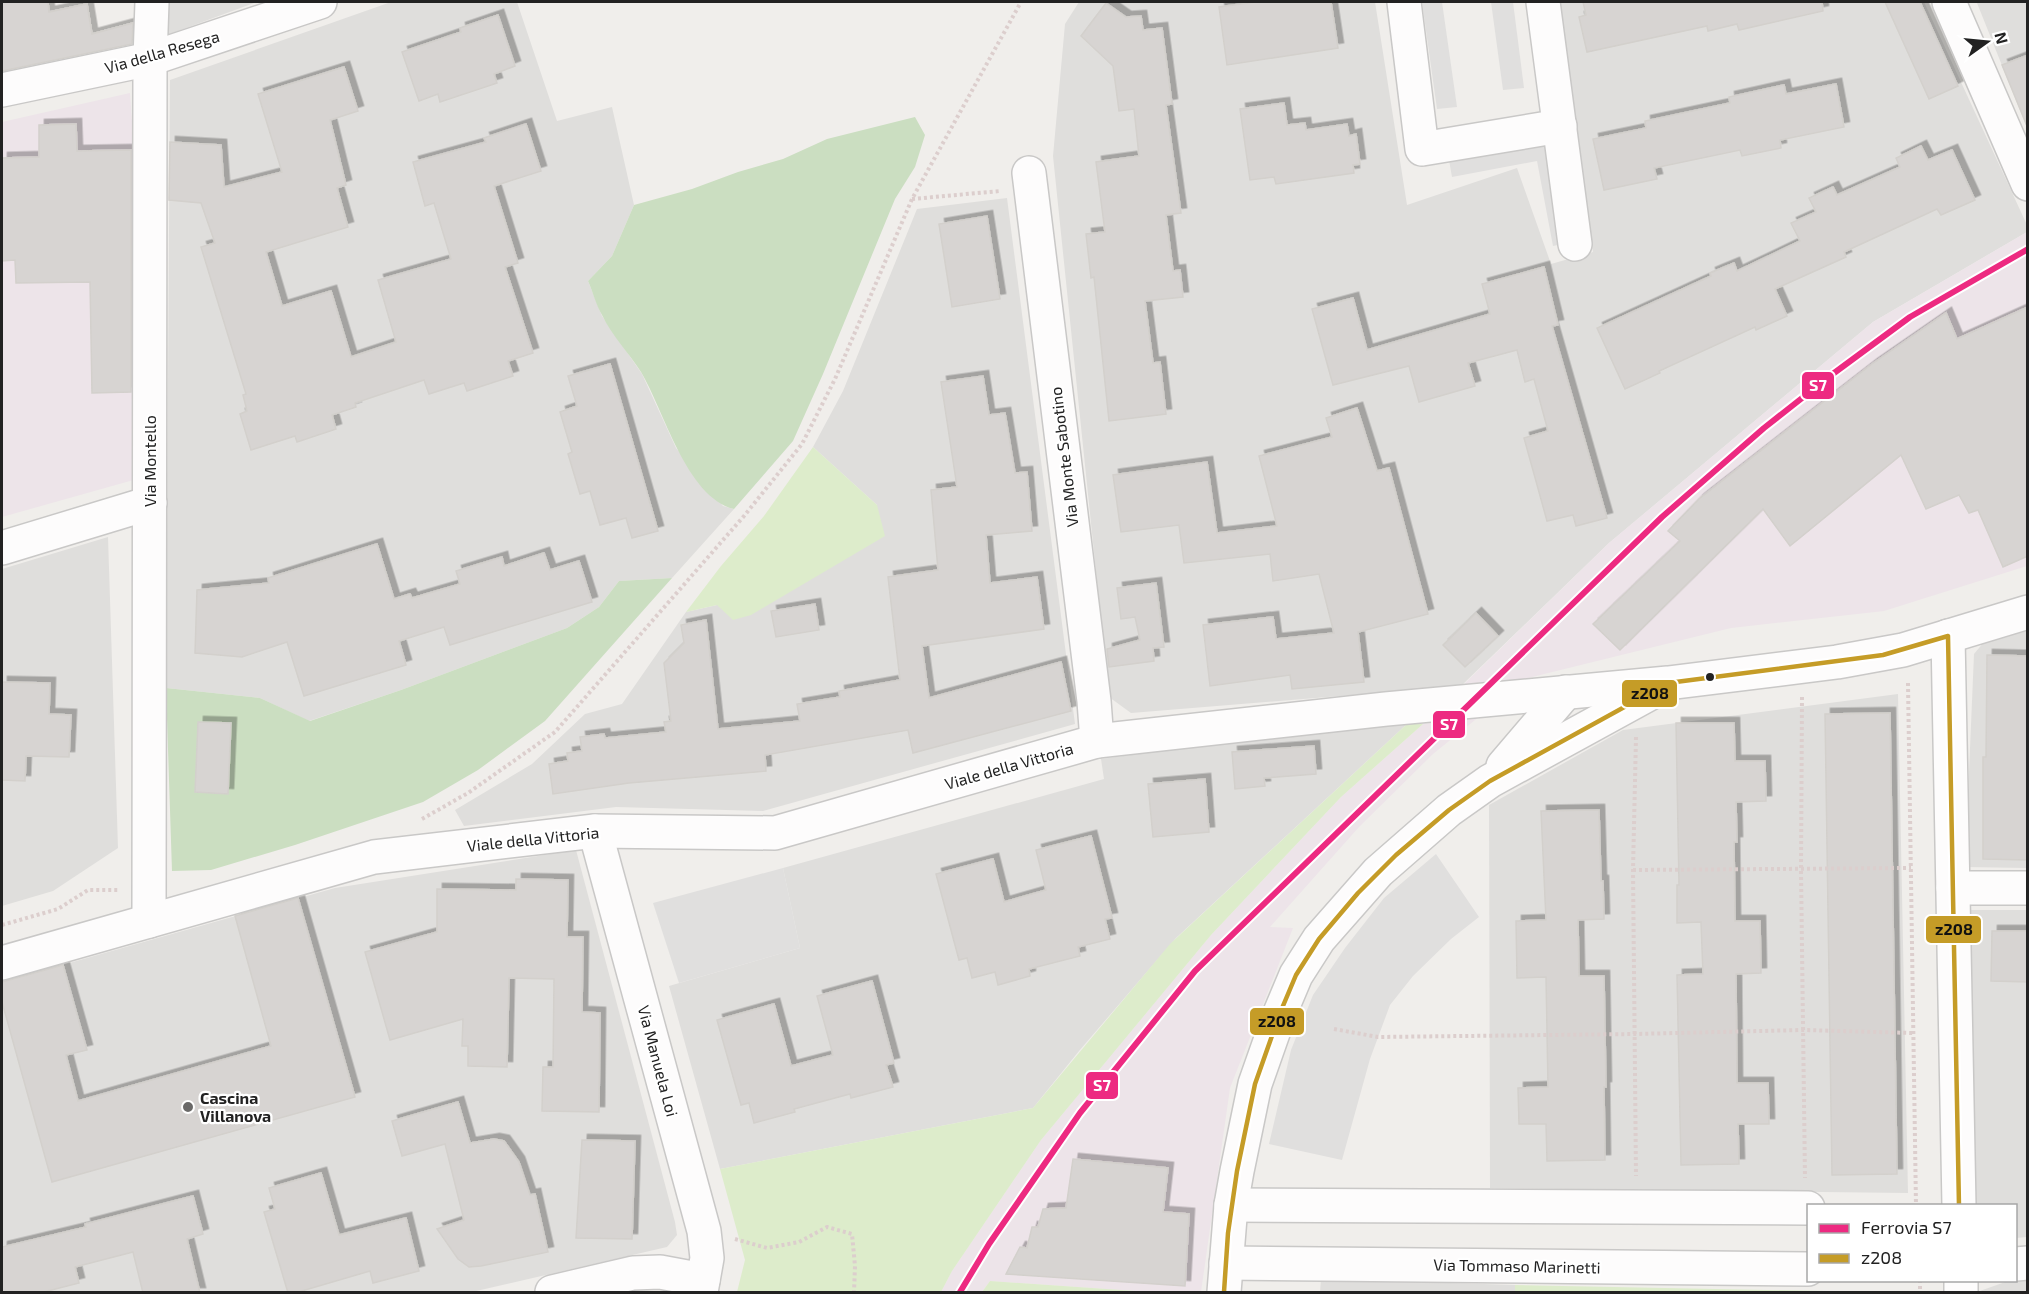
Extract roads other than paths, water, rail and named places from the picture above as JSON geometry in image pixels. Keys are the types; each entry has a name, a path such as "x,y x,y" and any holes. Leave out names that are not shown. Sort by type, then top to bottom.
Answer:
{"street":[{"name":"Via Montello","path":"150,905 150,59 152,2"},
{"name":"Via della Resega","path":"2,90 150,59 320,2"},
{"path":"1404,2 1422,149 1560,126"},
{"path":"1543,2 1575,244"},
{"path":"1949,2 2028,184"},
{"name":"Via Monte Sabotino","path":"1030,181 1097,741"},
{"path":"2,548 150,503"},
{"name":"Viale della Vittoria","path":"2,963 150,905 374,857 595,831 775,833 1097,741 1397,708 1668,683 1872,657 1903,650 2028,612"},
{"path":"1948,636 1959,1204"},
{"path":"1225,1278 1231,1205 1255,1084 1296,975 1319,939 1378,872 1449,810 1490,781 1668,683"},
{"path":"1490,781 1566,692"},
{"name":"Via Manuela Loi","path":"595,831 704,1231 708,1258 702,1286"},
{"path":"1953,888 2028,888"},
{"path":"1231,1205 1807,1208"},
{"name":"Via Tommaso Marinetti","path":"1225,1278 1807,1269"},
{"path":"552,1293 596,1288 633,1273 660,1272 702,1286"}],"rail line":[{"name":"S7","path":"960,1292 989,1244 1080,1113 1195,971 1662,517 1764,428 1910,317 2028,249"}],"place":[{"name":"Cascina Villanova","path":"188,1107"}]}
